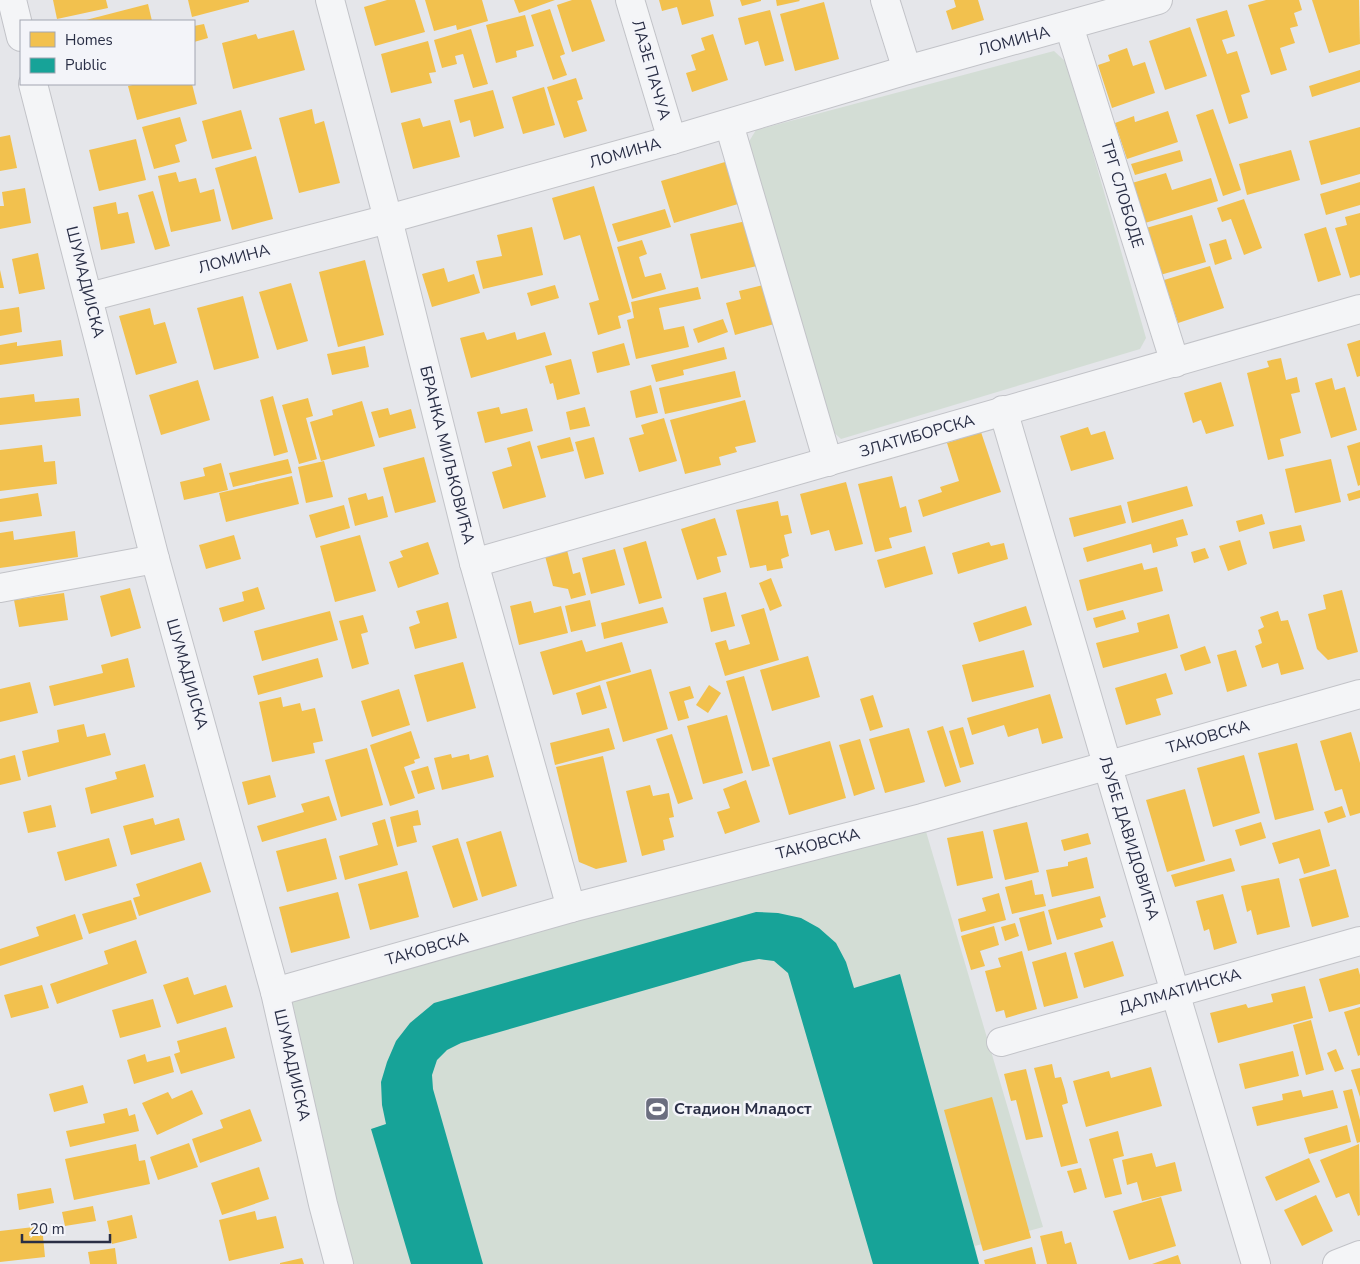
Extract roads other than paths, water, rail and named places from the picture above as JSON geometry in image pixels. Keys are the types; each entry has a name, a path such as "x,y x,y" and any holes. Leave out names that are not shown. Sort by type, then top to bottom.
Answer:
{"street":[{"path":"12,0 20,33"},
{"name":"БРАНКА МИЉКОВИЋА","path":"330,0 388,219 474,563 570,908"},
{"name":"ЛАЗЕ ПАЧУА","path":"630,0 672,140"},
{"path":"885,0 906,70"},
{"name":"ЛОМИНА","path":"89,297 388,219 729,124 906,70 1069,26 1131,4 1158,0"},
{"name":"ТРГ СЛОБОДЕ","path":"1069,26 1175,363"},
{"name":"ШУМАДИЈСКА","path":"33,85 155,559 276,992 323,1204 339,1264"},
{"path":"729,124 828,462"},
{"name":"ЗЛАТИБОРСКА","path":"474,563 1360,309"},
{"name":"ЉУБЕ ДАВИДОВИЋА","path":"1003,410 1256,1264"},
{"path":"0,588 155,559"},
{"name":"ТАКОВСКА","path":"276,992 570,908 922,818 1107,764 1360,694"},
{"name":"ДАЛМАТИНСКА","path":"1001,1042 1360,941"},
{"path":"1337,1264 1360,1255"}],"place":[{"name":"Стадион Младост","path":"657,1109"}]}
